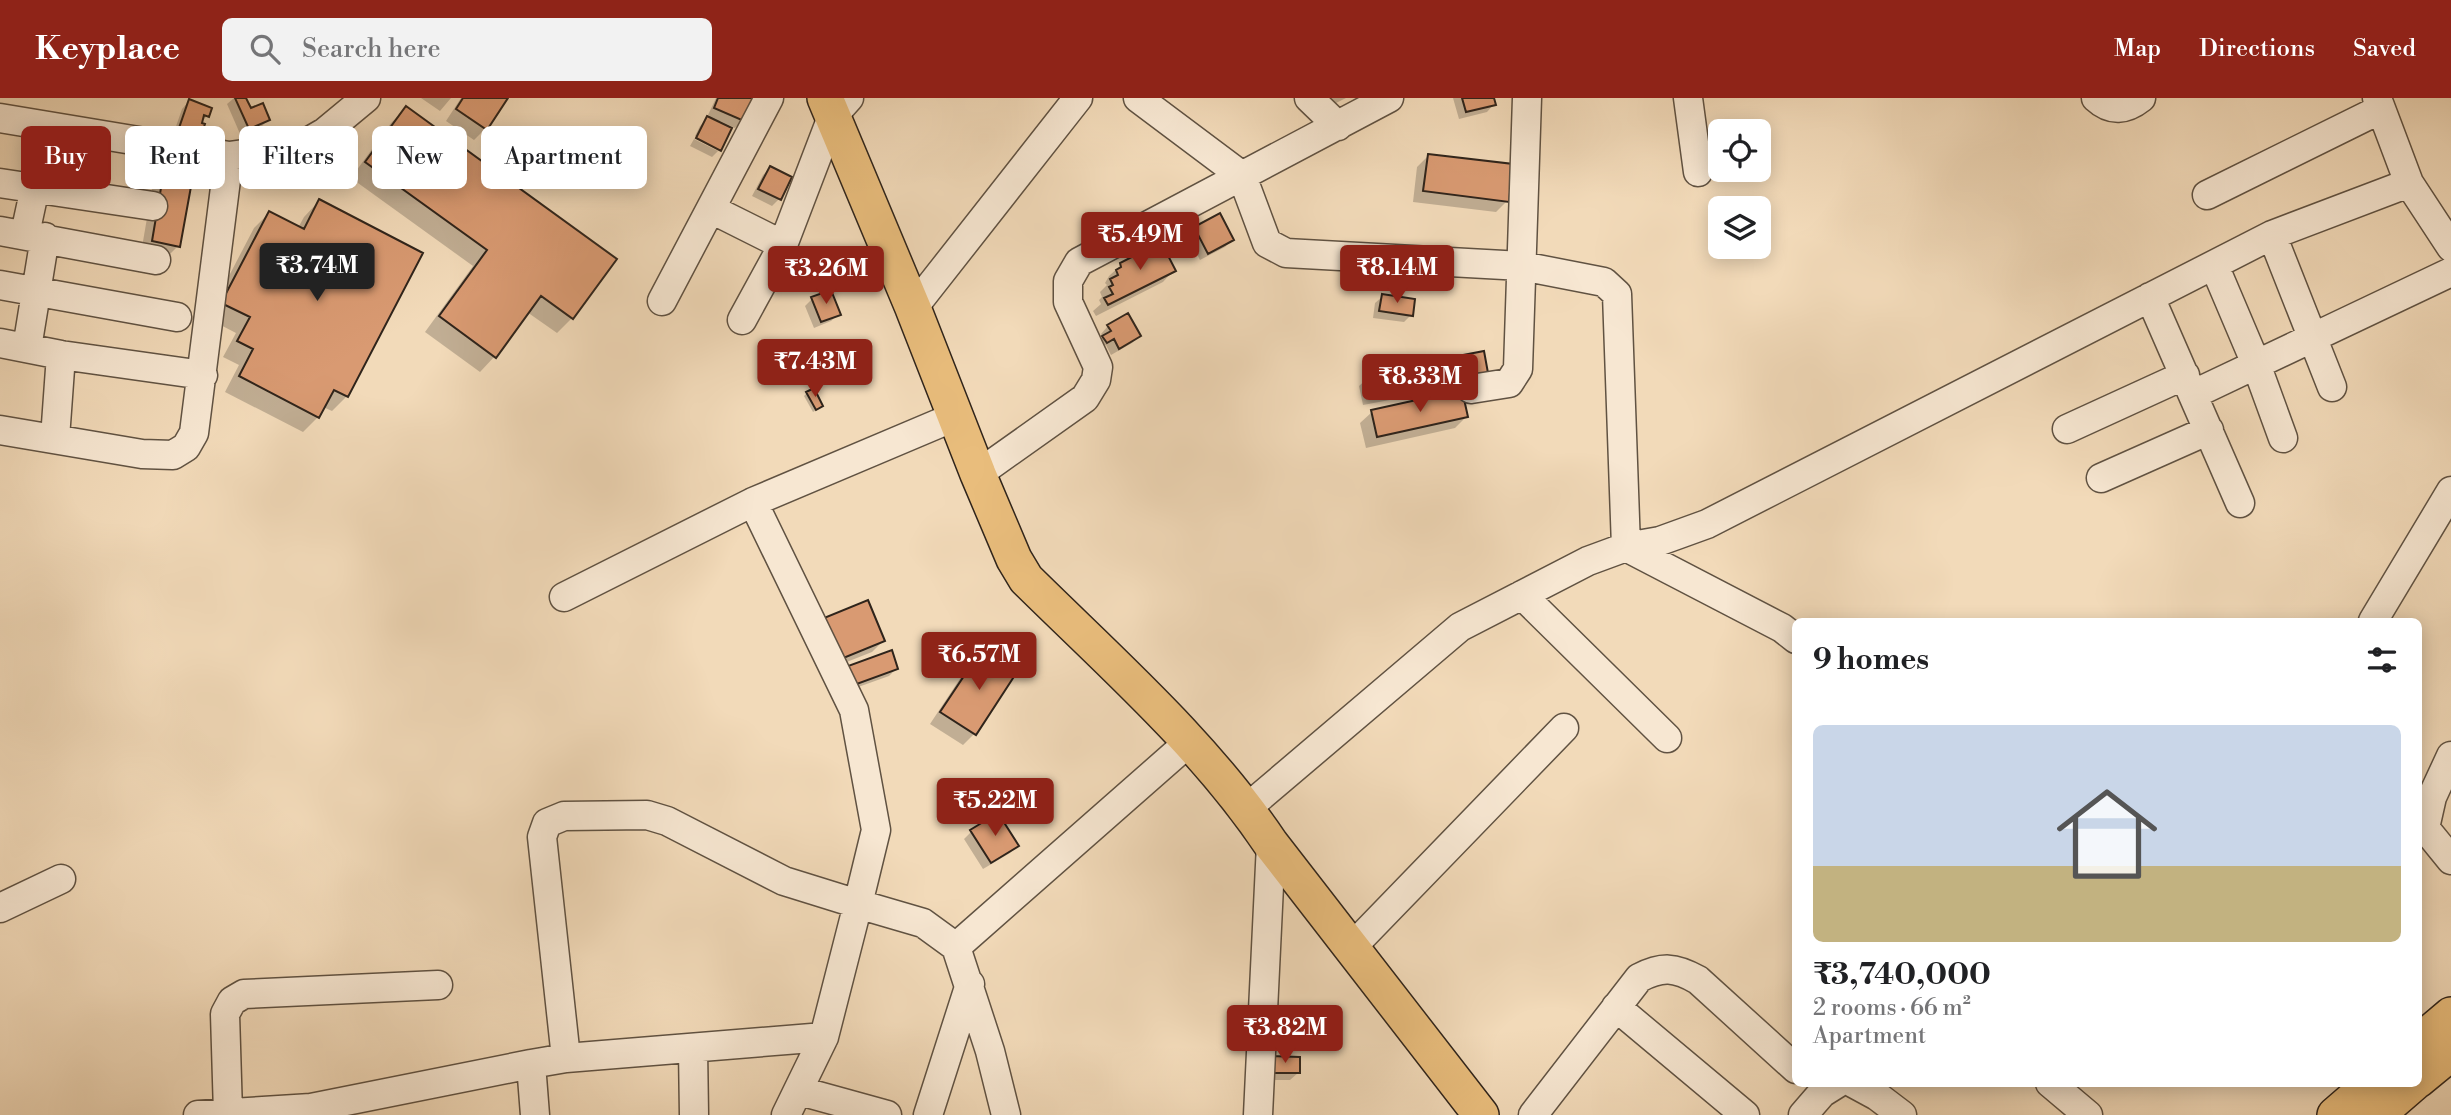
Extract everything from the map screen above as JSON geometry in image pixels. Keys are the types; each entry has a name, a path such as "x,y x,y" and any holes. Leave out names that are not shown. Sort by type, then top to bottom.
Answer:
{"main road":[{"path":"835,104 954,416 1014,559 1026,579 1189,742 1247,808 1271,844 1475,1113"},
{"path":"2422,1041 2450,1028"},
{"path":"2422,1072 2450,1028"},
{"path":"2335,1115 2367,1087"},
{"path":"2377,1115 2410,1087"}],"street":[{"path":"111,137 229,156 281,149 306,143 325,132 366,98"},
{"path":"662,301 769,98"},
{"path":"913,308 1078,98"},
{"path":"1138,98 1242,176 1267,243 1286,253 1522,266 1604,282 1617,294 1626,547"},
{"path":"1308,98 1338,126"},
{"path":"978,474 1085,398 1096,380 1098,367 1068,302 1068,281 1079,262 1389,98"},
{"path":"1688,98 1698,172"},
{"path":"2096,98 2106,106 2120,109 2141,98"},
{"path":"1471,389 1509,383 1518,369 1533,103"},
{"path":"2207,195 2379,103 2409,183 2451,247"},
{"path":"742,320 783,245 835,104"},
{"path":"0,118 43,126"},
{"path":"0,430 142,454 173,455 186,447 194,433 203,375 229,156"},
{"path":"0,183 21,186"},
{"path":"1247,808 1460,627 1588,561 1626,547 1660,541 1707,524 2272,235 2409,183"},
{"path":"35,189 23,234 36,291 13,345 61,355 203,375"},
{"path":"42,189 153,206"},
{"path":"711,209 783,245"},
{"path":"23,234 156,260"},
{"path":"2272,235 2332,387"},
{"path":"2214,265 2283,438"},
{"path":"2067,429 2189,384 2256,365 2451,272"},
{"path":"0,285 177,317"},
{"path":"2150,297 2240,503"},
{"path":"55,438 61,355"},
{"path":"564,597 753,502 954,416"},
{"path":"2101,478 2209,430"},
{"path":"2375,618 2451,491"},
{"path":"753,502 854,710 876,831 824,1037 793,1103 887,1115"},
{"path":"1626,547 1782,628 1792,636"},
{"path":"1522,595 1667,738"},
{"path":"1351,948 1564,728"},
{"path":"956,947 1189,742"},
{"path":"2451,756 2432,797 2422,831 2451,860"},
{"path":"566,1058 542,837 547,823 564,816 647,815 667,821 784,881 923,923 956,947 990,1051 1006,1115"},
{"path":"1258,1115 1271,844"},
{"path":"0,908 61,879"},
{"path":"1533,1115 1639,978 1670,964 1698,979 1792,1065"},
{"path":"928,1115 970,984"},
{"path":"228,1113 225,1014 232,1001 244,994 438,985"},
{"path":"1616,1007 1745,1115"},
{"path":"198,1115 311,1111 566,1058 824,1037"},
{"path":"693,1048 694,1115"},
{"path":"531,1064 535,1115"},
{"path":"1803,1115 1824,1087"},
{"path":"1861,1087 1878,1096 1902,1115"},
{"path":"2054,1087 2075,1111"}],"building":[{"path":"235,98 246,98 251,108 263,103 270,120 256,126 248,126"},
{"path":"463,98 508,98 490,126 481,126 456,109"},
{"path":"718,98 755,98 744,121 714,108"},
{"path":"1462,98 1494,98 1496,105 1466,112"},
{"path":"189,99 212,108 209,117 204,115 202,123 204,126 180,126"},
{"path":"406,106 434,126 391,126"},
{"path":"707,116 732,128 721,151 696,138"},
{"path":"467,150 481,160 481,189 520,189 617,259 573,319 541,296 496,358 439,316 487,250 402,189 467,189"},
{"path":"372,152 372,167 365,162"},
{"path":"1428,154 1513,164 1509,202 1423,191"},
{"path":"770,166 792,177 781,200 758,189"},
{"path":"161,189 191,189 180,247 152,241"},
{"path":"319,199 423,253 348,397 334,390 319,418 239,376 253,349 237,341 250,317 221,303 269,211 304,229"},
{"path":"1220,213 1234,240 1208,254 1194,227"},
{"path":"1161,242 1176,271 1108,305 1104,298 1113,294 1109,287 1113,285 1110,279 1118,275 1116,270 1121,267 1120,263"},
{"path":"831,290 841,315 821,322 811,297"},
{"path":"1382,294 1415,299 1413,316 1379,311"},
{"path":"1128,313 1141,336 1119,349 1114,339 1107,343 1102,336 1111,331 1107,325"},
{"path":"1484,351 1488,373 1374,395 1370,373"},
{"path":"814,388 823,406 816,410 806,392"},
{"path":"1462,390 1468,417 1377,437 1371,410"},
{"path":"868,600 885,641 841,659 824,618"},
{"path":"982,649 1017,672 976,735 940,712"},
{"path":"892,650 898,669 854,685 848,666"},
{"path":"998,813 1019,846 991,863 970,830"},
{"path":"1270,1056 1300,1057 1300,1073 1269,1073"}]}
